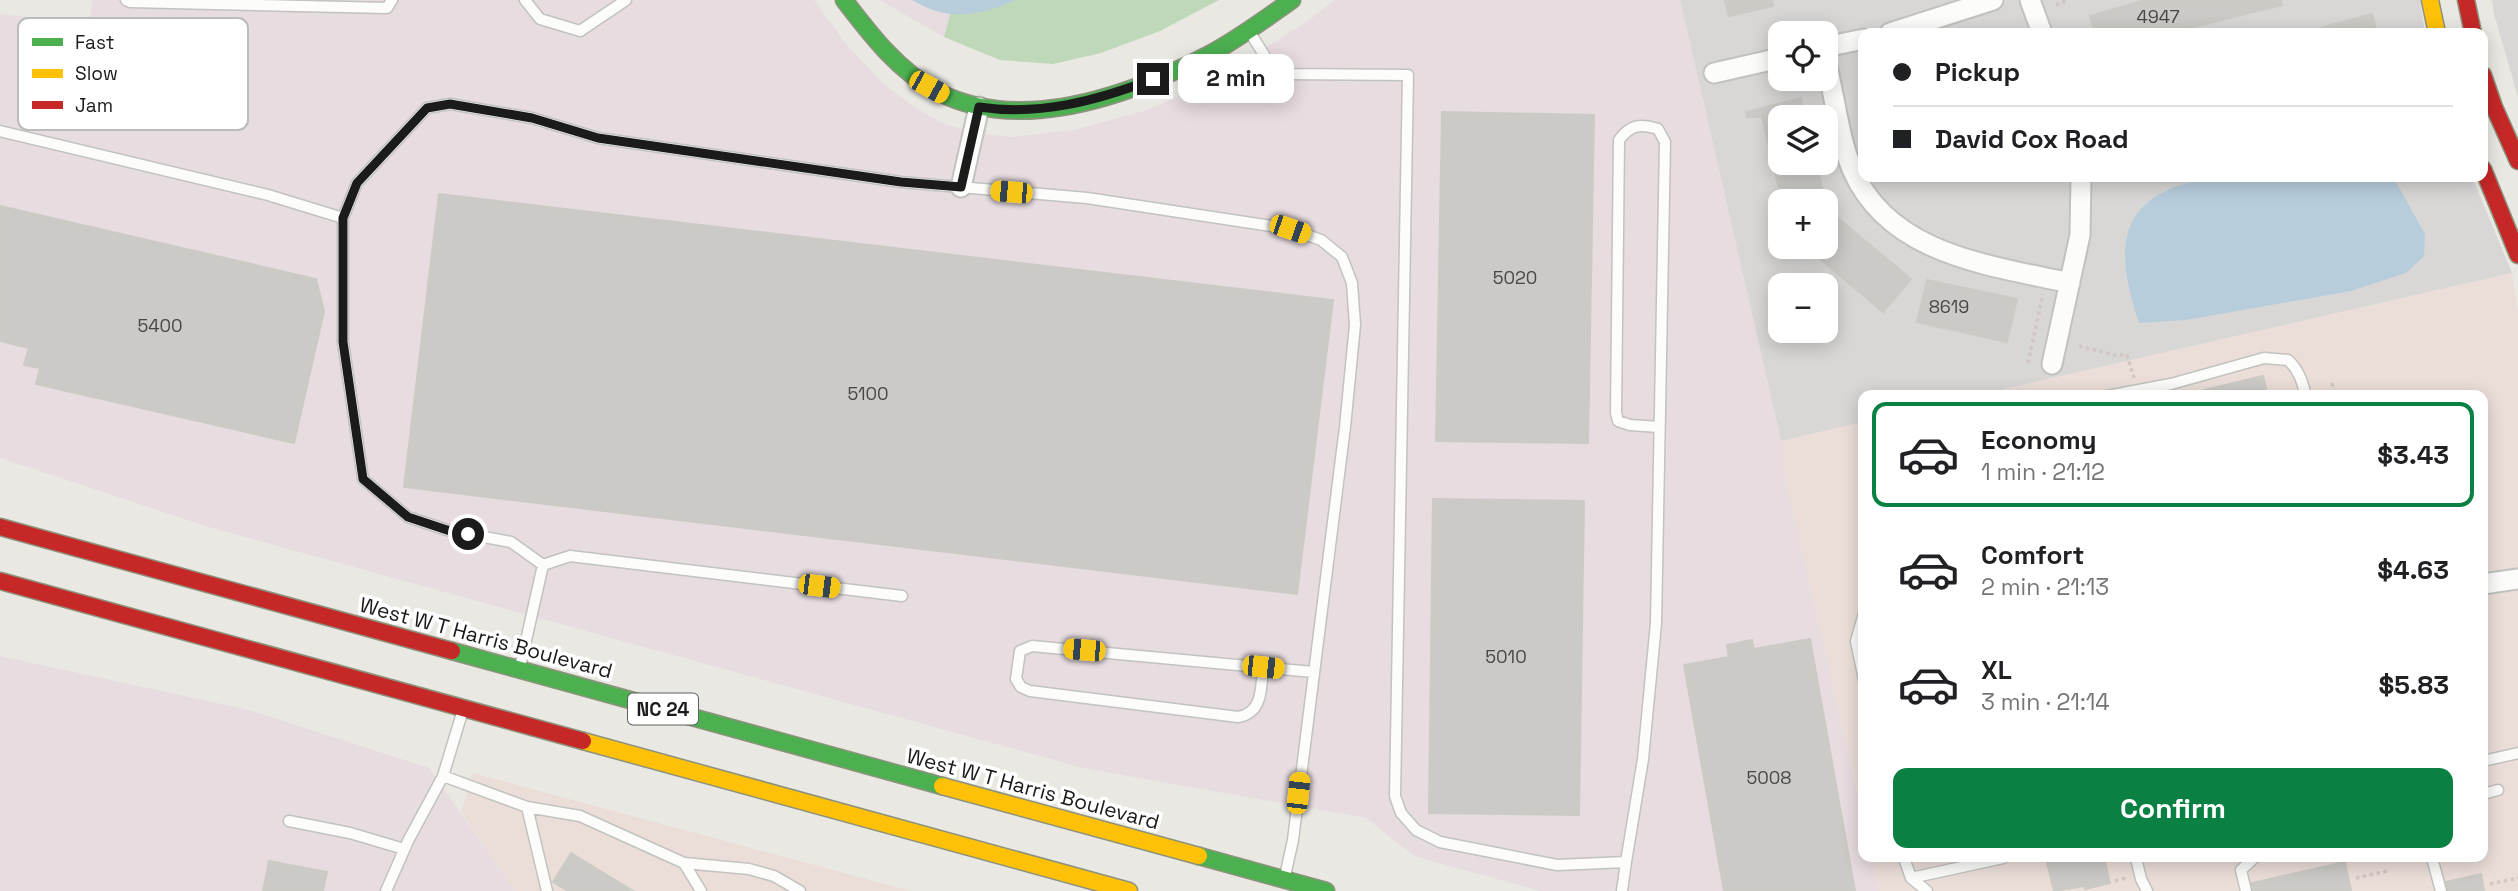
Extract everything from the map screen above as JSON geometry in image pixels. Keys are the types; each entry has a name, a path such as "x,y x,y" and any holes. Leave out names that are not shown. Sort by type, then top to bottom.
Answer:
{"main road":[{"path":"844,0 884,48 912,75 951,99 979,107 1025,111 1100,97 1175,70 1249,31 1293,0"},
{"path":"2430,0 2436,28"},
{"path":"2466,0 2472,28"},
{"path":"2488,90 2518,161"},
{"path":"2488,181 2518,255"},
{"name":"West W T Harris Boulevard","path":"0,527 1326,891"},
{"name":"NC 24","path":"0,581 1129,891"}],"street":[{"path":"1906,28 1993,0"},
{"path":"2030,0 2040,28"},
{"path":"1838,44 1858,40"},
{"path":"1714,73 1768,61"},
{"path":"1832,91 1850,166 1858,179"},
{"path":"961,187 979,107"},
{"path":"1860,182 1886,217 1915,238 1938,250 2070,282"},
{"path":"2052,364 2080,235 2081,182"},
{"path":"2488,583 2518,579"}],"lane":[{"path":"126,0 387,8 392,0"},
{"path":"525,0 540,19 580,31 626,0"},
{"path":"1249,31 1268,61 1285,74 1408,75 1395,796 1401,813 1416,830 1440,842 1557,865 1626,862"},
{"path":"543,565 511,542 447,530 408,517 363,479 343,342 343,218 357,183 427,108 450,104 532,118 598,138 901,182 1087,198 1290,229 1321,240 1342,257 1352,282 1355,325 1345,427 1293,839 1284,879"},
{"path":"1622,891 1643,759 1656,623 1665,142 1658,129 1635,125 1626,130 1619,140 1616,413 1618,421 1630,425 1659,427"},
{"path":"0,131 268,195 343,218"},
{"path":"2138,390 2171,384 2264,358 2288,360 2295,367 2304,390"},
{"path":"543,565 570,556 902,596"},
{"path":"520,669 543,565"},
{"path":"1263,667 1255,708 1249,715 1238,717 1030,691 1021,687 1016,679 1020,651 1032,646 1263,667 1312,672"},
{"path":"386,891 404,849 443,776 464,707"},
{"path":"2488,760 2518,753"},
{"path":"443,776 527,807 580,816 684,863 749,869 774,876 800,891"},
{"path":"2488,793 2498,790"},
{"path":"527,807 547,891"},
{"path":"289,821 350,833 404,849"},
{"path":"1905,862 1911,878 1927,891"},
{"path":"1911,878 1985,862"},
{"path":"2137,862 2147,891"},
{"path":"2246,891 2241,870 2250,862"},
{"path":"2433,862 2441,891"},
{"path":"684,863 701,891"}],"path":[{"path":"2056,5 2069,0"},
{"path":"2028,363 2043,292"},
{"path":"2079,346 2114,355 2127,355 2132,367"},
{"path":"2332,383 2334,390"},
{"path":"2357,878 2387,871"},
{"path":"2490,884 2518,878"}],"shaded area":[{"path":"93,0 814,0 847,45 883,83 915,108 942,123 976,133 1010,137 1074,130 1147,110 1216,80 1312,18 1334,0 1680,0 1781,441 1785,476 1858,796 1858,862 1873,862 1879,891 1540,891 1414,856 1366,818 1083,768 212,528 0,458 0,14 36,18 18,18 18,130 248,130 248,18 90,18"},
{"path":"880,0 954,0 944,37"},
{"path":"1680,0 2420,0 2424,28 1858,28 1858,182 2474,182 2512,273 2001,390 1858,390 1858,423 1781,441"},
{"path":"2492,0 2518,0 2518,97 2494,14"},
{"path":"2512,273 2518,311 2518,891 1879,891 1873,862 2488,862 2488,390 2001,390"},
{"path":"1858,423 1858,796 1785,476 1781,441"},
{"path":"0,656 249,710 429,768 515,891 0,891"},
{"path":"473,773 911,891 515,891 461,812"}],"green space":[{"path":"954,0 1219,0 1160,31 1101,53 1053,64 1000,60 944,37"}],"water":[{"path":"912,0 1016,0 976,13 951,14 939,12"},
{"path":"2396,182 2425,234 2424,256 2406,273 2351,291 2186,320 2139,323 2128,285 2125,248 2129,231 2136,215 2149,201 2185,184"}],"building":[{"path":"1725,0 1772,0 1773,6 1729,16"},
{"path":"2145,0 2281,0 2282,5 2190,28 2094,28 2090,16"},
{"path":"2372,14 2376,28 2321,28"},
{"path":"1801,98 1802,105 1774,105"},
{"path":"1768,106 1768,142 1762,117 1747,117 1746,112"},
{"path":"1442,112 1594,115 1588,443 1436,441"},
{"path":"1776,175 1819,175 1822,189 1779,189"},
{"path":"439,194 1333,300 1297,594 404,487"},
{"path":"0,206 316,279 324,311 294,443 36,384 40,368 24,365 29,348 0,341"},
{"path":"1838,220 1911,279 1883,312 1820,259 1838,259"},
{"path":"1927,280 2017,299 2007,342 1917,322"},
{"path":"2263,376 2266,390 2204,390"},
{"path":"1433,499 1584,501 1579,815 1429,813"},
{"path":"1810,639 1855,891 1724,891 1684,665 1729,657 1727,645 1752,640 1754,649"},
{"path":"571,853 633,891 568,891 553,882"},
{"path":"269,861 327,872 323,891 263,891"},
{"path":"2047,862 2105,862 2110,883 2085,889 2085,886 2054,891"},
{"path":"2345,862 2351,891 2253,891 2252,883"},
{"path":"2481,874 2484,891 2448,891 2446,882"}],"traffic: fast":[{"path":"844,0 886,51 924,84 971,104 1005,110 1040,110 1075,105 1145,84 1219,49 1292,0"},
{"path":"452,651 942,786"},
{"path":"1199,856 1326,891"}],"traffic: slow":[{"path":"2430,0 2436,28"},
{"path":"583,741 1129,891"},
{"path":"942,786 1199,856"}],"traffic: jam":[{"path":"2466,0 2472,28"},
{"path":"2488,90 2518,161"},
{"path":"2488,181 2518,255"},
{"path":"0,527 452,651"},
{"path":"0,581 583,741"}],"route":[{"path":"468,534 408,517 363,479 343,342 343,218 357,183 427,108 450,104 532,118 598,138 901,182 961,187 979,107 1025,111 1064,106 1153,79"}]}
